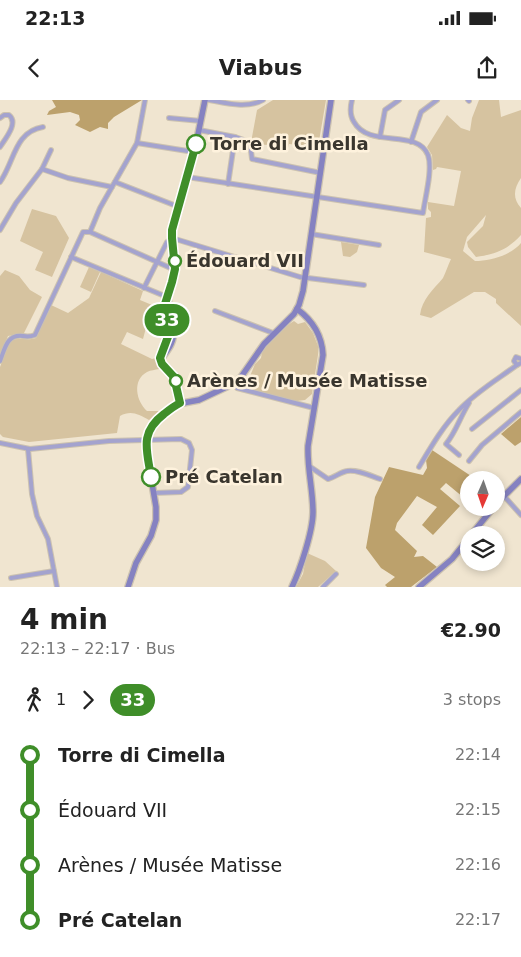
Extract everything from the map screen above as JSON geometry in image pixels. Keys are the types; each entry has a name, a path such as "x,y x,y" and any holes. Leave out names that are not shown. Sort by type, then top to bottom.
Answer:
{"street":[{"path":"90,232 100,208 137,143 145,100"},
{"path":"180,403 174,377 162,364 160,355 169,334 165,309 175,270 172,230 207,100 242,105 263,100"},
{"path":"128,587 136,563 155,526 154,493 146,440 149,430 155,421 180,403 199,400 233,384 242,377 256,354 273,333 298,309 302,297 332,100"},
{"path":"380,137 385,110 399,100"},
{"path":"412,142 421,112 437,100"},
{"path":"187,177 423,213 429,159 423,148 412,142 365,134 356,126 352,118 351,102 346,102"},
{"path":"0,118 9,114 13,122 10,132 0,148"},
{"path":"169,118 201,122"},
{"path":"0,182 22,137 29,131 42,127"},
{"path":"199,130 250,142 252,159 321,173"},
{"path":"228,184 235,137"},
{"path":"137,143 194,152"},
{"path":"0,230 16,203 42,169 51,150"},
{"path":"42,169 68,178 114,185 179,207"},
{"path":"0,361 8,340 26,336 32,337 35,334 81,233 90,232 175,270"},
{"path":"311,234 378,245"},
{"path":"144,288 167,242 172,238"},
{"path":"172,238 280,271 305,277 364,285"},
{"path":"71,257 167,297"},
{"path":"292,587 299,570 313,518 308,446 323,355 323,347 319,335 306,316 298,309"},
{"path":"215,311 273,333"},
{"path":"419,467 444,428 458,411 472,398 520,362"},
{"path":"233,384 238,388 314,408"},
{"path":"472,429 521,390"},
{"path":"459,455 446,444 454,434 455,428 472,398"},
{"path":"469,461 482,445 521,412"},
{"path":"0,443 28,449 109,441 181,439 189,443 192,450 188,487 181,492 154,493"},
{"path":"28,449 32,494 37,516 48,539 57,587"},
{"path":"308,465 328,479 347,471 354,471 380,479"},
{"path":"505,495 521,479"},
{"path":"505,497 521,515"},
{"path":"479,526 487,516"},
{"path":"419,587 452,559 460,549"},
{"path":"11,578 54,571"},
{"path":"323,587 336,574"}],"shaded area":[{"path":"52,100 142,100 114,117 108,123 108,129 100,127 90,132 75,125 80,120 79,115 70,112 47,115 49,111 56,107"},
{"path":"273,100 326,100 318,147 289,144 288,148 252,143 257,110"},
{"path":"479,100 499,100 501,117 521,110 521,178 515,197 521,208 521,235 501,250 476,257 468,247 467,242 483,226 486,215 467,237 463,251 475,261 488,260 512,251 521,243 521,326 496,303 496,299 485,292 474,292 431,318 420,315 426,299 443,278 451,259 424,252 426,218 431,217 428,202 454,206 461,171 437,167 433,170 432,155 427,147 447,115 461,128 470,131 472,118"},
{"path":"32,209 56,216 69,238 52,277 35,270 43,252 20,241"},
{"path":"341,242 359,245 357,252 350,257 343,256"},
{"path":"89,267 100,272 91,292 80,287"},
{"path":"5,270 19,276 30,290 42,297 24,333 8,336 0,355 0,276"},
{"path":"101,272 143,291 140,300 152,305 143,339 127,332 121,344 152,359 156,358 159,369 148,371 142,376 139,380 137,391 140,402 147,411 159,411 149,420 128,413 120,416 117,433 29,442 3,437 0,434 0,367 10,341 36,338 51,305 68,313 89,298"},
{"path":"294,321 298,324 305,322 313,333 318,346 312,394 305,400 297,401 249,389 246,386 255,364 261,358 265,346 283,328"},
{"path":"521,417 521,442 515,446 501,434"},
{"path":"432,450 464,471 460,471 460,495 446,483 440,489 460,506 433,535 422,525 437,507 417,496 397,523 395,530 417,551 414,557 423,556 437,567 411,587 387,587 385,585 395,577 381,568 366,548 375,497 389,467 423,475 427,468 426,460"},
{"path":"307,553 325,561 336,571 318,587 296,587 303,574"}],"bus line":[{"name":"33","path":"151,477 146,448 149,430 155,421 180,403 174,377 160,361 160,355 169,334 165,304 175,269 172,230 196,144"}],"place":[{"name":"Torre di Cimella","path":"196,144"},
{"name":"Édouard VII","path":"175,261"},
{"name":"Arènes / Musée Matisse","path":"176,381"},
{"name":"Pré Catelan","path":"151,477"}]}
